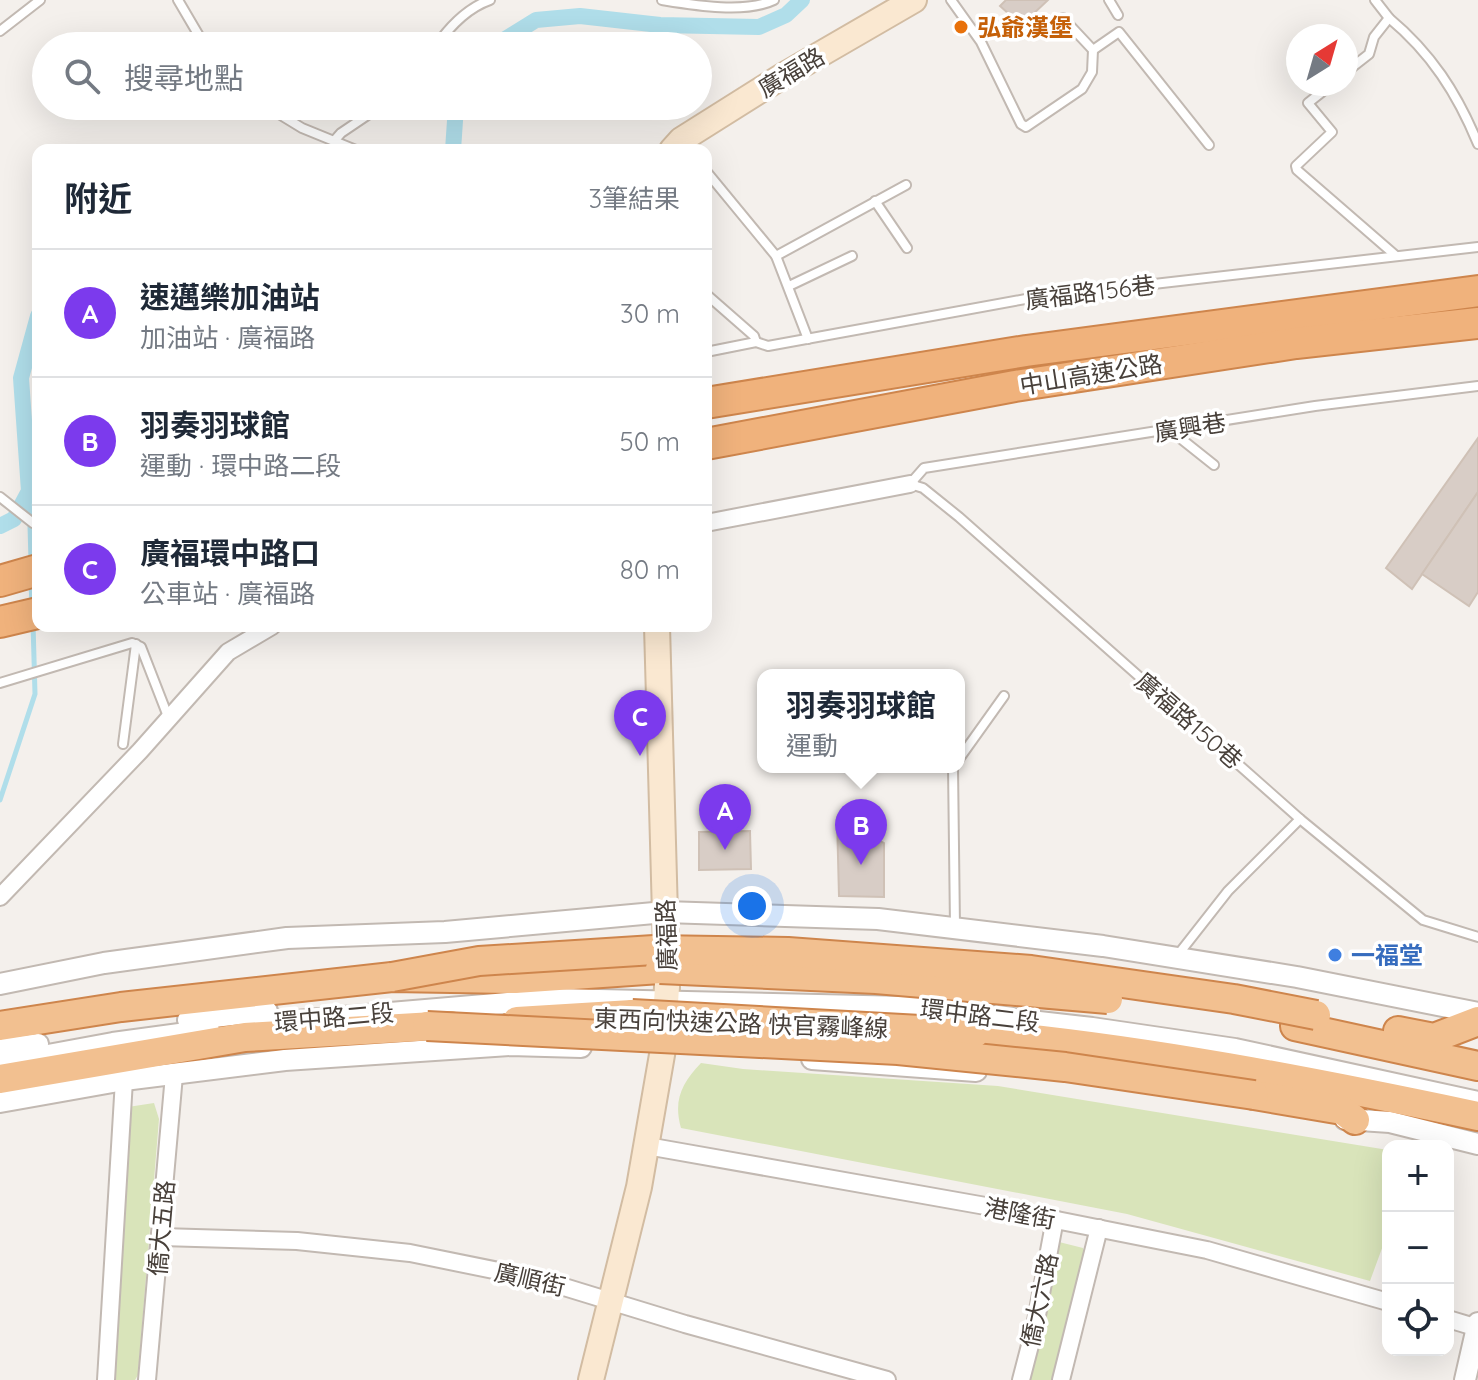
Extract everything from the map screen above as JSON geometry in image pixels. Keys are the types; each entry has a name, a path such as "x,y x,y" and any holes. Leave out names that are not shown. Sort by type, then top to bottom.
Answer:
{"highway":[{"name":"中山高速公路","path":"712,402 1026,351 1478,291"},
{"name":"中山高速公路","path":"712,443 1015,386 1296,343 1478,323"},
{"path":"0,581 32,572"},
{"path":"0,622 32,614"},
{"path":"392,977 479,961 654,950 788,952 1031,970 1234,999 1434,1038 1478,1021"},
{"name":"東西向快速公路 快官霧峰線","path":"0,1026 136,1005 392,977 515,979 660,969 938,984 1108,999 1295,1026 1478,1066"},
{"name":"東西向快速公路 快官霧峰線","path":"0,1079 245,1037 632,1014 1068,1041 1333,1085 1478,1116"},
{"path":"427,1026 898,1050 1065,1067 1254,1095 1342,1110 1355,1120"}],"main road":[{"name":"廣福路","path":"685,144 781,77 914,0"},
{"name":"廣福路","path":"591,1380 639,1187 663,1049 667,994 657,632"}],"street":[{"path":"712,522 910,484"},
{"path":"0,897 169,719 228,652 262,632"},
{"path":"0,984 104,963 287,938 445,932 665,912 878,919 955,928 1177,957 1478,1013"},
{"name":"環中路二段","path":"0,1049 184,1021 310,1006 505,990 924,997 1112,1021 1240,1042 1478,1090"},
{"name":"環中路二段","path":"0,1064 113,1043 281,1021 555,999 667,994 908,1007 1092,1028 1235,1049 1478,1102"},
{"name":"環中路二段","path":"0,1102 124,1080 285,1060 510,1045 663,1049 1051,1077 1355,1120 1390,1122 1478,1144"},
{"name":"僑大五路","path":"147,1380 174,1075"},
{"name":"僑大五路","path":"106,1380 124,1080"},
{"name":"港隆街","path":"647,1146 1055,1219 1207,1250 1382,1300"},
{"name":"僑大六路","path":"1021,1380 1035,1326 1055,1219"},
{"name":"僑大六路","path":"1061,1380 1099,1228"},
{"name":"廣順街","path":"161,1237 297,1241 410,1253 538,1279 887,1380"},
{"path":"1454,1320 1478,1326 1465,1380"}],"lane":[{"path":"0,31 40,0"},
{"path":"178,0 197,32"},
{"path":"447,32 477,5 490,0"},
{"path":"662,0 735,6 774,0"},
{"path":"951,0 981,42 1021,124 1026,127 1082,89 1092,72 1093,50 1063,18"},
{"path":"1109,0 1118,15"},
{"path":"1375,0 1438,67 1478,144"},
{"path":"1358,63 1369,54 1374,37 1389,18"},
{"path":"1093,50 1119,32 1209,145"},
{"path":"1317,96 1308,103 1332,132 1296,166 1297,170 1396,255"},
{"path":"289,120 341,144"},
{"path":"334,141 360,120"},
{"path":"712,178 776,256 808,339"},
{"path":"776,256 906,185"},
{"path":"875,201 907,248"},
{"name":"廣福路156巷","path":"712,351 756,342 768,346 1031,298 1478,247"},
{"path":"789,286 852,256"},
{"path":"712,299 754,336 756,342"},
{"name":"廣興巷","path":"910,484 924,468 1315,406 1478,386"},
{"path":"1170,430 1214,465"},
{"name":"廣福路150巷","path":"910,484 923,488 959,517 1300,819 1423,920 1478,937"},
{"path":"0,497 32,522"},
{"path":"0,683 132,643 141,647 169,719"},
{"path":"123,744 136,644"},
{"path":"965,751 1004,696"},
{"path":"953,773 955,928"},
{"path":"1177,957 1228,891 1300,819"}],"green space":[{"path":"701,1063 743,1069 998,1086 1382,1149 1382,1248 1370,1281 1127,1214 681,1128 679,1100 689,1078"},
{"path":"154,1103 159,1119 138,1375 135,1380 114,1380 128,1107"},
{"path":"1059,1242 1083,1248 1085,1254 1054,1380 1025,1380 1055,1245"}],"building":[{"path":"1006,0 1048,0 1031,16 1036,24 1029,32 1000,6"},
{"path":"1478,438 1478,492 1412,589 1386,568"},
{"path":"1478,492 1478,592 1469,606 1422,574"},
{"path":"837,818 884,843 884,897 839,896"},
{"path":"750,831 751,869 699,870 699,832"}],"waterway":[{"path":"517,32 536,20 580,16 660,25 759,27 786,15 802,0"},
{"path":"453,144 455,120"},
{"path":"0,526 14,519 29,491 21,378 32,338"},
{"path":"29,491 31,561"},
{"path":"31,583 32,605"},
{"path":"0,800 35,694 33,632"}],"place":[{"name":"弘爺漢堡","path":"961,27"},
{"name":"廣福環中路口","path":"640,756"},
{"name":"速邁樂加油站","path":"725,850"},
{"name":"羽奏羽球館","path":"861,865"},
{"name":"一福堂","path":"1335,955"}]}
